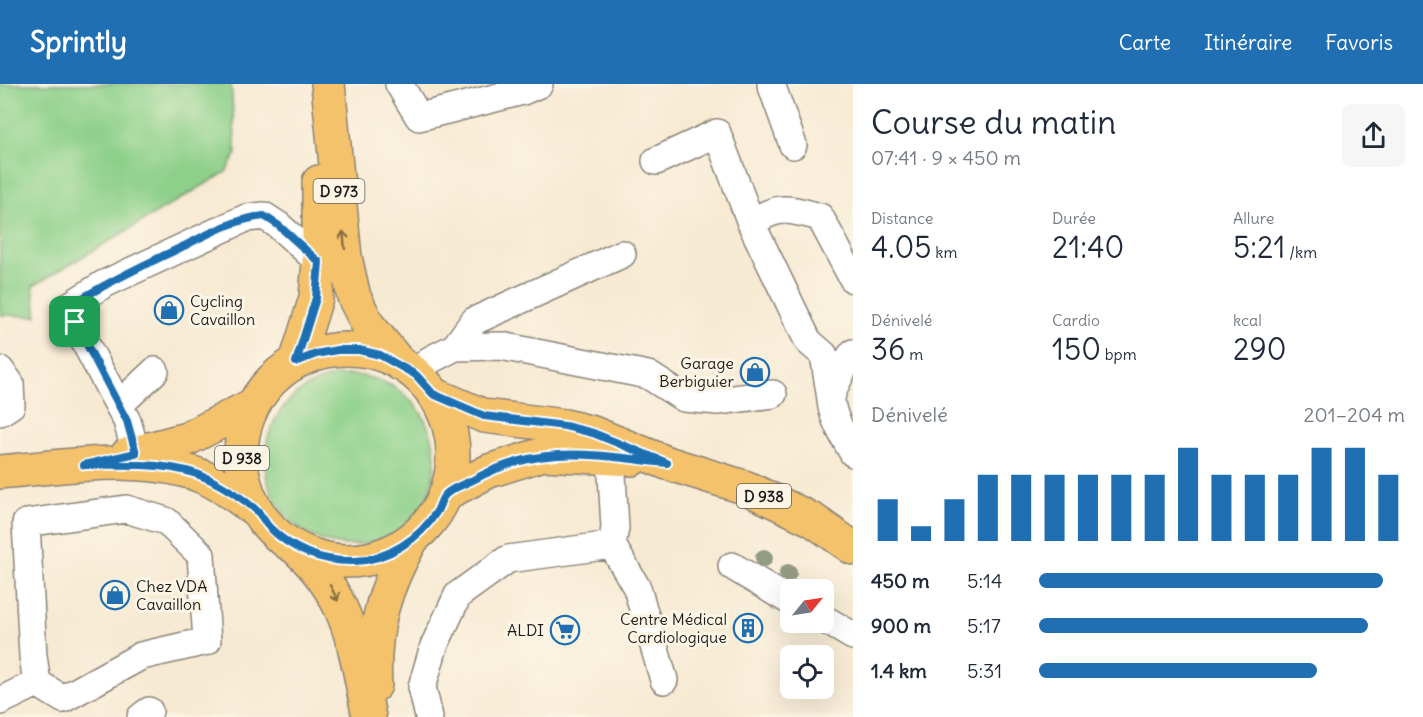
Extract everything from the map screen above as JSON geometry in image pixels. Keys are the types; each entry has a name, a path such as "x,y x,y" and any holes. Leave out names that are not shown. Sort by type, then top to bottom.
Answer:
{"main road":[{"name":"D 973","path":"296,362 316,298 319,262 320,84"},
{"name":"D 973","path":"328,84 345,257 354,297 368,325 416,378"},
{"name":"D 938","path":"256,510 247,490 241,447 245,425 253,405 265,388 296,362 316,354 337,350 359,350 380,355 484,416 565,426 593,433 667,463 747,488 813,520 853,548"},
{"name":"D 938","path":"0,472 84,465 136,465 188,471 209,479 256,510 281,538 297,549 316,557 356,561 376,557 412,539 437,511 451,474 453,453 444,412 416,378"},
{"name":"D 938","path":"84,465 187,439 253,405"},
{"name":"D 938","path":"445,494 489,471 543,454 611,457 667,463"},
{"path":"376,717 374,667 378,615 393,574 412,539"},
{"path":"297,549 320,570 333,588 347,621 369,717"}],"lane":[{"path":"399,84 419,117 523,91 539,84"},
{"path":"771,84 793,145"},
{"path":"656,161 717,133 751,223 808,341 824,355 831,399 841,431 853,453"},
{"path":"751,223 786,208 820,217 853,279"},
{"path":"136,453 127,421 75,322 71,305 104,284 246,218 264,216 278,225 319,262"},
{"path":"455,347 474,321 622,254"},
{"path":"416,378 430,360 455,347 501,346 648,375 684,398 718,401 773,394"},
{"path":"831,399 848,359 853,353"},
{"path":"0,370 10,383 11,405 0,412"},
{"path":"119,405 155,371"},
{"path":"611,457 615,528 612,545 636,588 664,680"},
{"path":"126,509 166,521 201,555 207,641 141,656 63,699 38,683 33,656 26,523 126,509"},
{"path":"429,717 422,687 434,646 458,595 508,559 612,545"},
{"path":"732,566 780,595"},
{"path":"834,626 853,636"},
{"path":"3,695 38,683"}],"green space":[{"path":"0,84 231,84 236,154 226,172 33,286 37,316 0,315"},
{"path":"350,375 367,376 383,381 410,400 429,427 434,443 434,477 429,493 410,520 383,539 367,544 350,545 333,544 317,539 290,520 271,493 266,477 265,460 266,443 271,427 290,400 317,381 333,376"}],"place":[{"name":"Cycling Cavaillon","path":"169,310"},
{"name":"Garage Berbiguier","path":"755,372"},
{"name":"Chez VDA Cavaillon","path":"115,595"},
{"name":"Centre Médical Cardiologique","path":"748,628"},
{"name":"ALDI","path":"565,630"}],"route":[{"path":"264,216 278,225 319,262 316,298 296,362 316,354 337,350 359,350 380,355 400,364 416,375 433,394 484,416 565,426 593,433 667,463 566,454 543,454 514,461 445,494 437,511 426,526 395,550 356,561 336,561 316,557 297,549 281,538 256,510 209,479 188,471 164,467 84,465 136,453 127,421 75,322 71,305 104,284 246,218 264,216"}]}
